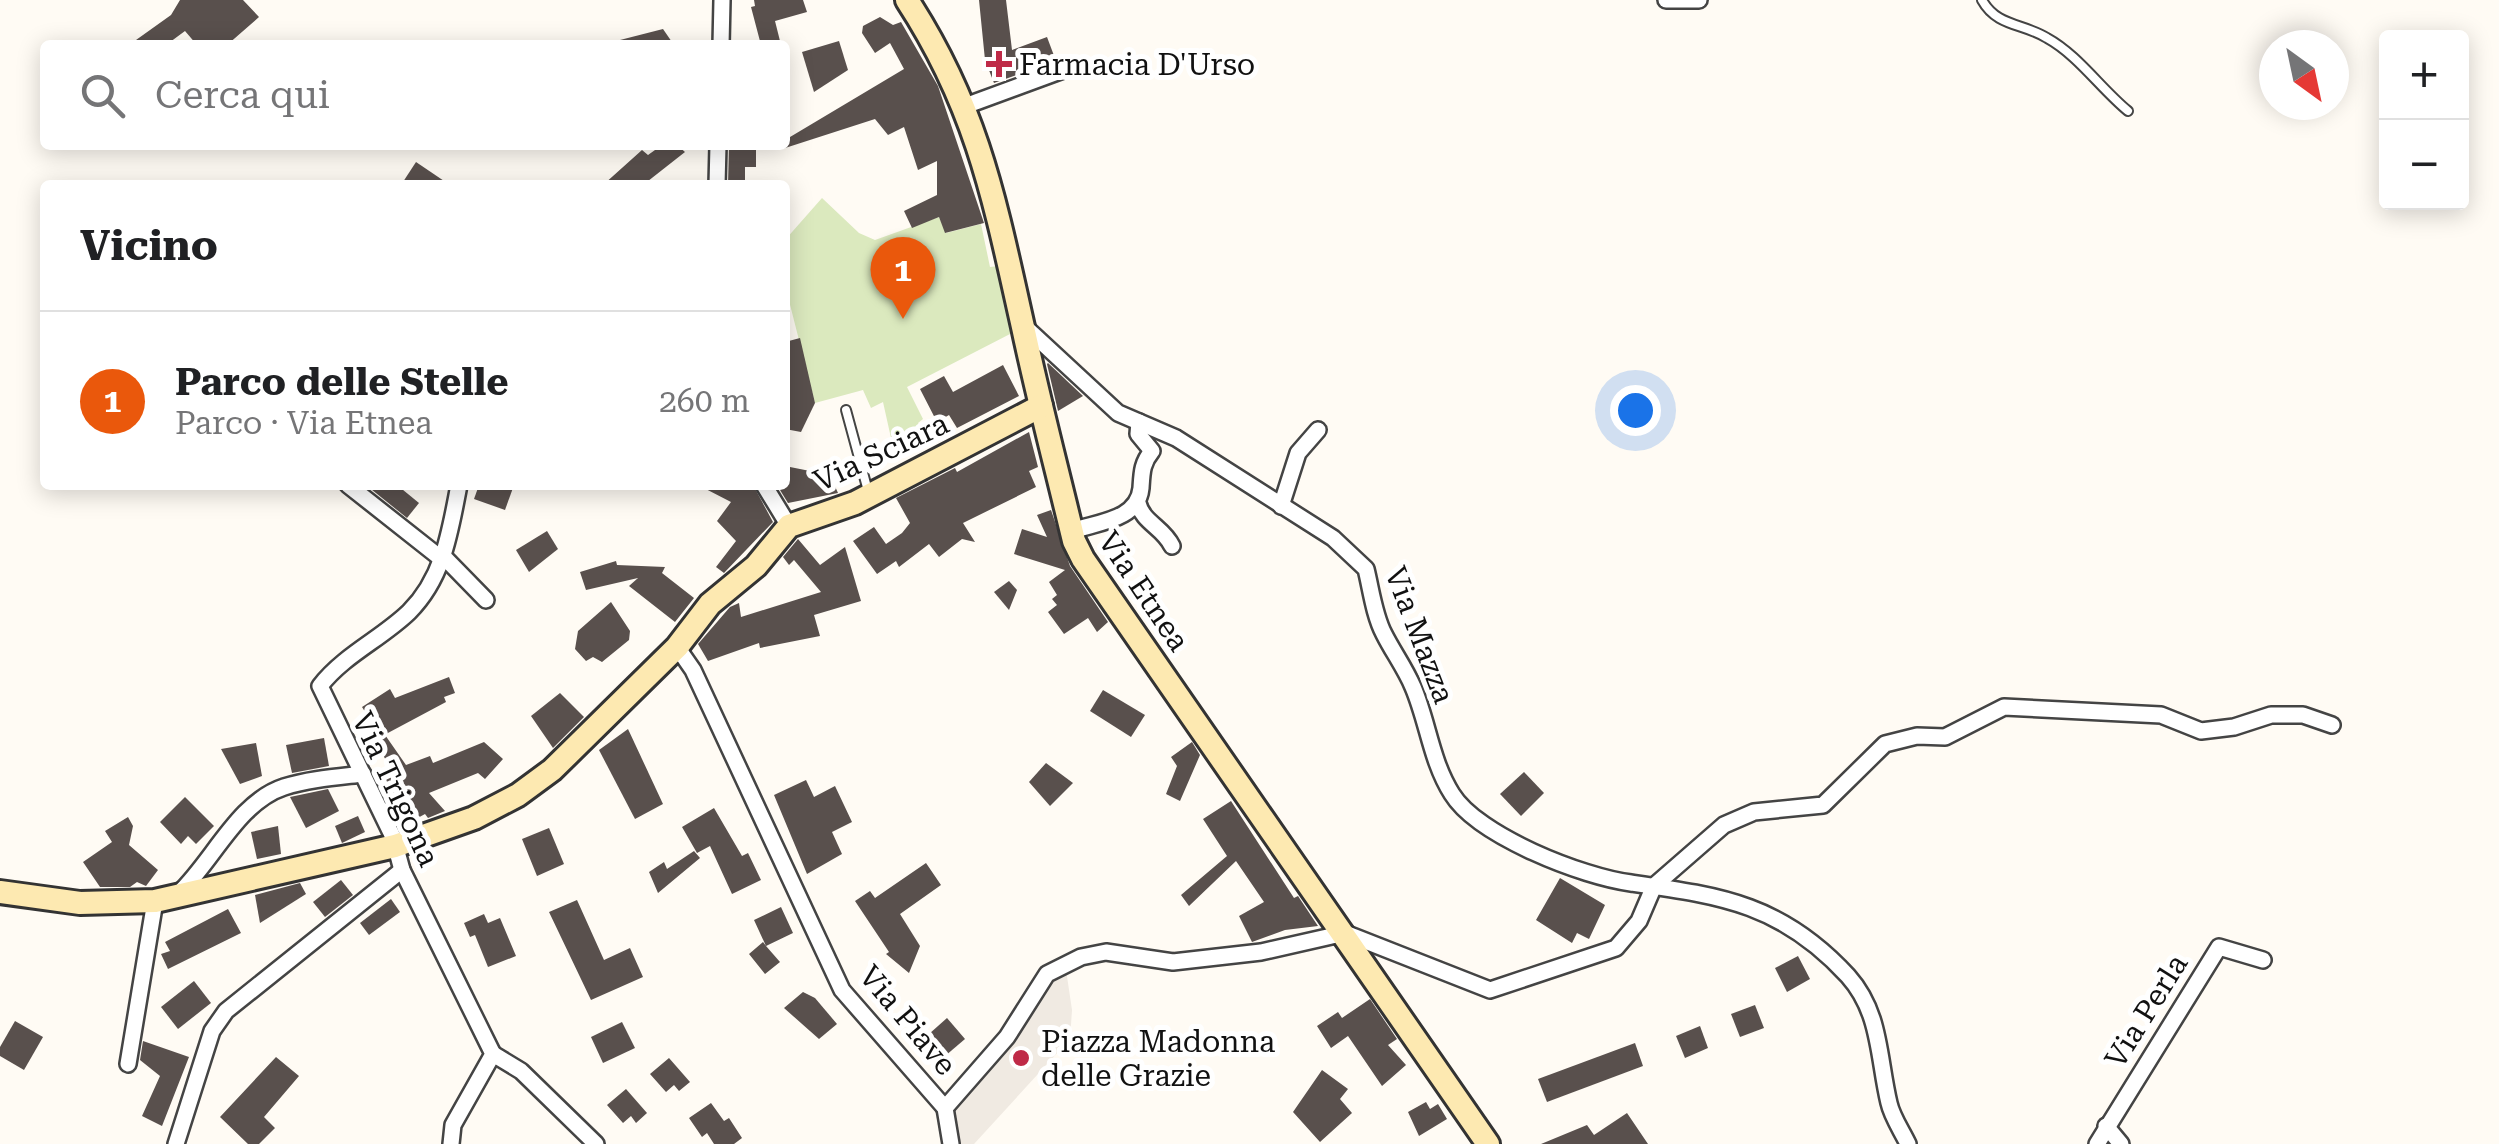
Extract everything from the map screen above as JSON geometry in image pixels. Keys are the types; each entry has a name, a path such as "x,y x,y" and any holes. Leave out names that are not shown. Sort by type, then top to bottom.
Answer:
{"main road":[{"name":"Via Etnea","path":"907,0 955,81 1002,224 1041,406 1072,531 1083,559 1345,932 1488,1144"},
{"name":"Via Sciara","path":"789,526 869,496 1041,406"},
{"path":"0,892 80,903 165,898 395,846 474,818 518,795 552,770 677,646 710,604 756,566 789,526"}],"street":[{"path":"721,40 722,0"},
{"path":"1666,0 1698,0"},
{"path":"964,106 1062,70"},
{"path":"717,180 718,150"},
{"name":"Via Mazza","path":"1022,324 1118,412 1176,438 1333,538 1366,568 1382,631 1413,687 1443,778 1468,813 1487,828 1575,867 1626,883 1717,894 1756,909 1803,937 1846,974 1869,1001 1890,1108 1908,1144"},
{"path":"1072,531 1132,512 1138,503 1143,462 1152,450 1138,434 1139,422"},
{"path":"1281,506 1298,453 1318,430"},
{"path":"355,490 443,558 486,600"},
{"name":"Via Trigona","path":"459,490 443,558 408,613 330,673 320,686 363,774 402,870 493,1054"},
{"name":"Via Sciara","path":"767,490 789,526"},
{"path":"1138,503 1148,521 1165,530 1172,546"},
{"name":"Via Piave","path":"677,646 694,670 842,990 946,1108 1007,1038 1047,974 1064,963 1106,952 1173,962 1262,952 1345,932"},
{"path":"1345,932 1490,990 1616,948 1639,921 1654,886 1724,825 1754,812 1823,805 1885,744 1917,736 1945,737 2004,707 2161,715 2201,730 2271,715 2303,715 2332,725"},
{"path":"128,1064 165,898 204,870 240,820 262,799 281,788 363,774"},
{"path":"176,1144 212,1030 226,1011 402,870"},
{"name":"Via Perla","path":"2097,1144 2219,948 2263,960"},
{"path":"451,1144 453,1125 493,1054 522,1071 596,1144"},
{"path":"946,1108 951,1144"},
{"path":"2106,1126 2121,1144"}],"lane":[{"path":"1982,0 2000,22 2032,29 2060,46 2128,112"},
{"path":"846,410 869,496"}],"green space":[{"path":"822,198 859,233 875,240 939,217 946,233 981,224 990,267 998,266 1012,333 907,387 923,419 918,423 926,438 895,456 883,402 871,408 863,390 815,403 790,305 790,234"}],"shaded area":[{"name":"Piazza Madonna delle Grazie","path":"1065,963 1072,1010 1070,1039 974,1144 951,1144 945,1108"}],"building":[{"path":"180,0 243,0 259,17 233,40 193,40 185,31 173,40 136,40 171,15"},
{"path":"754,0 803,0 807,12 775,21 780,40 760,40 751,7 755,6"},
{"path":"979,0 1006,0 1012,50 1047,37 1056,61 994,83 985,60"},
{"path":"880,17 893,25 901,22 938,86 984,223 945,233 939,217 912,228 904,211 937,195 937,161 918,170 904,127 888,135 875,119 790,146 790,137 904,69 890,43 875,53 862,33 863,26"},
{"path":"663,29 671,40 620,40"},
{"path":"839,41 848,70 814,92 802,52"},
{"path":"642,150 648,155 655,150 685,152 649,180 609,180"},
{"path":"729,150 756,150 756,167 745,167 745,180 728,180"},
{"path":"416,162 443,180 404,180"},
{"path":"800,338 815,403 801,432 790,430 790,341"},
{"path":"1047,364 1083,396 1058,411"},
{"path":"1003,365 1019,396 957,428 949,415 937,422 920,389 944,376 953,392"},
{"path":"1029,432 1038,467 1029,471 1036,487 963,523 975,542 962,539 939,557 929,544 899,567 896,561 877,574 853,541 874,527 886,544 902,533 910,523 896,498 955,468 957,472"},
{"path":"790,467 830,475 838,493 788,503 780,490 790,490"},
{"path":"372,490 403,490 419,503 407,518"},
{"path":"477,490 512,490 505,510 474,499"},
{"path":"708,490 756,490 773,522 724,573 716,567 736,541 717,521 731,502"},
{"path":"1051,510 1070,566 1108,622 1097,632 1088,618 1064,634 1048,612 1057,605 1052,599 1057,595 1049,582 1065,570 1014,554 1022,529 1047,537 1037,515"},
{"path":"547,531 558,549 529,572 516,550"},
{"path":"798,539 820,565 845,547 861,601 814,615 820,636 760,648 759,643 708,661 698,644 730,607 739,603 741,617 821,592 794,560 789,565 783,557"},
{"path":"616,561 617,565 665,567 662,573 694,598 675,622 629,586 638,578 586,590 580,572"},
{"path":"1009,581 1017,590 1009,610 994,592"},
{"path":"611,602 630,631 629,640 602,662 593,657 586,661 575,649 578,631"},
{"path":"449,677 455,693 444,697 446,702 386,734 380,723 374,726 362,707 390,689 395,698"},
{"path":"1103,690 1145,715 1131,737 1090,711"},
{"path":"560,693 584,717 553,748 531,716"},
{"path":"628,729 663,804 635,819 599,750"},
{"path":"383,732 406,765 430,756 433,763 484,742 503,759 485,779 478,773 429,793 445,811 428,818 425,814 403,826 375,774 389,765 373,739"},
{"path":"324,738 329,766 292,773 286,745"},
{"path":"1192,742 1200,755 1180,801 1166,794 1177,766 1171,757"},
{"path":"256,743 262,776 240,784 221,749"},
{"path":"1046,763 1073,783 1050,806 1029,782"},
{"path":"1524,772 1544,793 1521,816 1500,794"},
{"path":"806,780 814,797 835,786 852,822 832,832 842,854 807,874 774,795"},
{"path":"328,789 339,811 306,828 290,797"},
{"path":"185,797 214,826 196,844 188,836 181,844 160,822"},
{"path":"1231,801 1294,898 1298,896 1318,926 1285,930 1252,942 1239,916 1264,902 1236,861 1189,906 1181,895 1227,856 1203,819"},
{"path":"714,808 742,856 748,853 761,880 732,894 710,846 697,853 682,827"},
{"path":"358,816 365,832 342,843 335,826"},
{"path":"128,817 133,826 129,845 158,870 146,886 137,882 130,887 100,887 83,862 112,842 105,831"},
{"path":"278,826 281,854 257,859 251,832"},
{"path":"549,828 564,864 537,876 522,839"},
{"path":"694,851 700,858 658,893 649,872 664,862 667,869"},
{"path":"926,863 941,885 900,914 920,946 909,973 886,954 889,952 855,901 870,891 875,898"},
{"path":"1560,878 1605,905 1589,939 1577,933 1572,943 1536,920"},
{"path":"341,880 353,895 325,917 313,902"},
{"path":"300,883 306,894 260,923 255,895"},
{"path":"391,899 400,912 369,935 360,923"},
{"path":"577,900 604,960 630,948 643,977 591,1000 549,912"},
{"path":"781,907 793,933 766,946 754,920"},
{"path":"228,909 241,933 168,969 161,954 170,951 165,942"},
{"path":"484,914 488,923 500,918 516,956 488,967 475,935 470,937 464,923"},
{"path":"763,942 780,962 765,974 749,954"},
{"path":"1798,956 1810,979 1787,992 1775,968"},
{"path":"194,981 211,1003 178,1029 161,1007"},
{"path":"803,992 815,998 837,1024 819,1039 784,1008"},
{"path":"1370,999 1397,1039 1388,1045 1406,1065 1382,1086 1348,1036 1331,1048 1317,1026 1338,1012 1342,1018"},
{"path":"1755,1005 1764,1028 1740,1037 1731,1014"},
{"path":"947,1018 965,1039 938,1062 920,1042"},
{"path":"15,1021 43,1037 24,1070 0,1056 0,1047"},
{"path":"622,1022 635,1048 603,1063 591,1037"},
{"path":"1700,1026 1708,1048 1685,1058 1676,1036"},
{"path":"143,1041 189,1057 162,1126 142,1116 160,1076 140,1060"},
{"path":"1635,1043 1643,1066 1547,1102 1538,1079"},
{"path":"276,1057 299,1076 264,1117 275,1128 259,1144 248,1144 220,1117"},
{"path":"669,1058 690,1082 679,1091 674,1085 666,1092 650,1074"},
{"path":"1322,1070 1348,1089 1340,1099 1352,1113 1320,1142 1293,1112"},
{"path":"626,1089 647,1113 636,1123 631,1116 623,1123 607,1105"},
{"path":"1426,1102 1430,1109 1438,1104 1447,1119 1419,1136 1408,1112"},
{"path":"711,1103 724,1121 729,1118 742,1138 734,1144 714,1144 707,1133 702,1137 689,1118"},
{"path":"1627,1113 1648,1144 1541,1144 1587,1125 1594,1135"}],"place":[{"name":"Farmacia D'Urso","path":"999,64"},
{"name":"Parco delle Stelle","path":"903,319"},
{"name":"Piazza Madonna delle Grazie","path":"1021,1058"}]}
